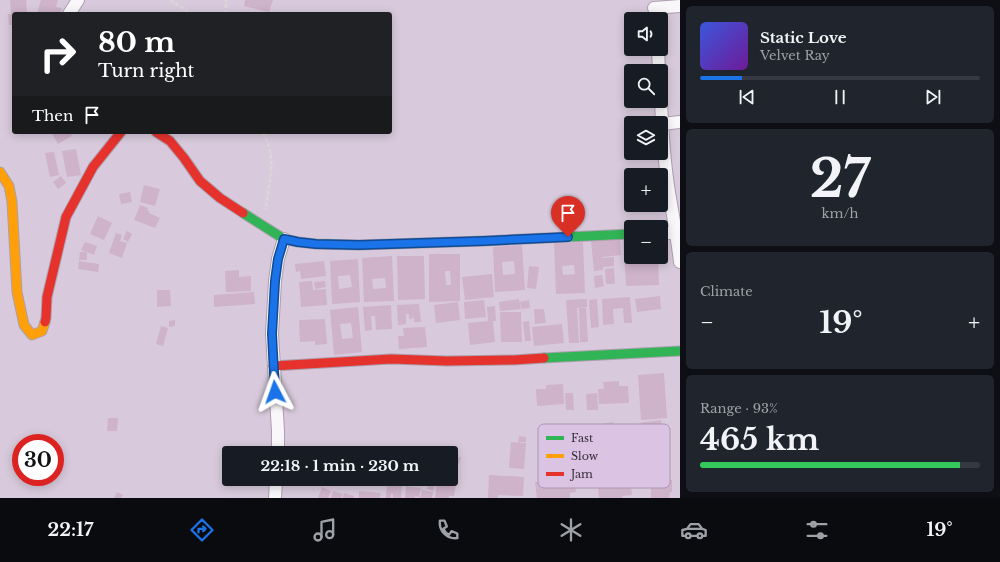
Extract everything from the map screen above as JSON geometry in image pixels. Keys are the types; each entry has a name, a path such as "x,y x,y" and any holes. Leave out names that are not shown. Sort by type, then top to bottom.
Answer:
{"street":[{"path":"70,12 78,0"},
{"path":"654,9 680,6"},
{"path":"668,123 680,122"},
{"path":"0,172 9,186 12,202 17,292 24,325 32,335 42,331 46,318 47,297 66,217 93,167 119,134"},
{"path":"159,134 170,141 200,181 238,210 284,239 316,244 359,245 624,234"},
{"path":"665,160 668,186 678,233 680,262"},
{"path":"278,446 272,334 275,281 278,259 284,239"},
{"path":"273,366 391,359 447,361 514,360 680,351"},
{"path":"274,498 275,486"}],"path":[{"path":"170,0 189,12"},
{"path":"226,0 226,12"},
{"path":"265,134 270,148 271,163 271,178 266,200 265,227"}],"building":[{"path":"10,0 26,0 27,12 12,12 12,25 9,25 8,14 11,14"},
{"path":"41,0 58,0 56,7 62,8 61,12 38,12"},
{"path":"245,0 273,0 269,12 244,6"},
{"path":"52,134 71,134 72,136 58,144"},
{"path":"76,149 81,175 67,177 62,151"},
{"path":"54,152 59,175 50,177 45,153"},
{"path":"61,176 66,183 58,189 53,182"},
{"path":"144,185 160,189 155,206 140,202"},
{"path":"130,192 132,202 121,204 119,194"},
{"path":"140,205 148,208 147,210 150,212 149,213 160,218 155,228 134,220"},
{"path":"98,216 112,223 104,240 90,234"},
{"path":"127,231 132,234 128,242 123,239"},
{"path":"116,233 122,235 120,241 127,243 122,258 109,253"},
{"path":"620,238 621,255 602,257 614,257 614,266 603,267 603,270 594,271 591,241"},
{"path":"85,242 97,246 94,255 81,250"},
{"path":"583,242 585,293 556,294 554,243","holes":["574,265 575,274 563,275 562,266"]},
{"path":"522,245 525,290 495,292 493,247","holes":["514,261 515,274 503,275 502,262"]},
{"path":"80,252 87,252 87,260 79,260"},
{"path":"429,254 460,254 460,301 429,302","holes":["445,271 450,271 451,285 446,285"]},
{"path":"392,256 394,301 364,302 362,258","holes":["385,278 386,288 373,289 372,279"]},
{"path":"397,256 424,256 425,299 398,300"},
{"path":"358,259 360,302 332,304 330,261","holes":["350,275 352,287 339,289 338,276"]},
{"path":"79,261 99,264 98,272 78,269"},
{"path":"324,261 326,276 301,279 300,271 296,272 295,264"},
{"path":"625,264 658,264 659,285 626,286"},
{"path":"529,266 539,267 536,289 527,288"},
{"path":"614,268 615,284 606,284 605,269"},
{"path":"239,270 239,277 251,276 251,291 226,292 225,271"},
{"path":"492,274 494,297 465,300 462,277"},
{"path":"602,275 604,286 595,288 594,276"},
{"path":"312,281 313,290 326,289 327,305 301,307 299,282"},
{"path":"325,281 326,287 315,289 314,282"},
{"path":"157,290 170,290 171,306 157,307"},
{"path":"254,292 255,304 214,307 214,295"},
{"path":"660,296 661,309 637,312 635,299"},
{"path":"630,297 632,323 624,323 623,308 613,309 614,324 603,325 602,299"},
{"path":"519,299 521,309 500,311 499,302"},
{"path":"587,299 587,307 577,308 579,343 569,343 566,300"},
{"path":"597,299 599,327 591,328 589,300"},
{"path":"484,300 486,317 465,319 464,302"},
{"path":"529,300 530,308 522,309 520,302"},
{"path":"458,302 460,320 436,323 434,305"},
{"path":"419,304 421,322 414,322 414,318 409,319 409,314 406,314 406,324 398,325 397,305"},
{"path":"391,305 392,329 376,330 375,316 371,316 372,330 365,331 363,307"},
{"path":"495,306 496,321 493,321 495,342 470,345 468,323 488,321 487,307"},
{"path":"358,307 362,352 334,355 330,310","holes":["351,323 353,338 342,339 340,324"]},
{"path":"579,308 586,308 588,342 580,342"},
{"path":"534,309 544,309 546,323 535,324"},
{"path":"500,312 521,312 522,342 501,342"},
{"path":"325,319 327,344 315,345 315,341 300,342 299,320"},
{"path":"175,320 175,326 169,327 169,321"},
{"path":"529,321 531,341 525,341 523,322"},
{"path":"562,324 564,343 534,346 532,327"},
{"path":"161,326 168,328 163,346 156,344"},
{"path":"425,327 427,347 399,349 398,336 404,336 403,328"},
{"path":"664,373 667,418 641,420 638,375"},
{"path":"619,381 619,386 628,386 629,403 599,404 598,389 604,389 603,382"},
{"path":"563,384 564,404 537,406 536,389 546,389 546,385"},
{"path":"565,393 573,393 574,410 566,410"},
{"path":"597,393 598,410 587,410 586,394"},
{"path":"108,418 118,418 117,431 107,431"},
{"path":"661,420 661,424 639,424"},
{"path":"613,422 613,424 602,424"},
{"path":"519,436 526,437 526,442 518,442"},
{"path":"511,442 526,443 524,469 509,468"},
{"path":"458,457 461,458 458,466"},
{"path":"489,475 524,477 523,496 498,495 498,498 488,498"},
{"path":"670,480 672,480 672,492 670,492 669,498 651,498 651,488 670,488"},
{"path":"535,482 538,482 538,488 576,488 576,492 570,493 570,498 537,498"},
{"path":"387,486 402,486 401,498 393,498 393,494 391,494 391,498 386,498"},
{"path":"406,486 421,488 419,497 415,496 415,498 405,498"},
{"path":"428,486 435,486 433,491 427,489"},
{"path":"436,486 456,486 454,496 449,496 449,498 435,498"},
{"path":"322,487 331,491 328,498 318,498"},
{"path":"598,488 631,488 632,495 622,496 623,498 599,498"},
{"path":"422,490 433,492 432,498 420,498"},
{"path":"333,491 343,494 341,498 331,498"},
{"path":"359,491 381,493 380,498 359,498"},
{"path":"117,492 123,495 121,498 114,498"},
{"path":"344,493 354,496 354,498 343,498"}],"traffic: fast":[{"path":"243,213 284,239 316,244 359,245 624,234"},
{"path":"544,358 680,351"}],"traffic: slow":[{"path":"0,172 9,186 12,202 17,292 24,325 32,335 42,331 45,322"}],"traffic: jam":[{"path":"45,322 47,297 66,217 93,167 119,134"},
{"path":"159,134 170,141 200,181 220,198 243,213"},
{"path":"273,366 391,359 447,361 544,358"}],"route":[{"path":"275,392 272,334 274,294 278,259 284,239 316,244 359,245 568,237"}]}
